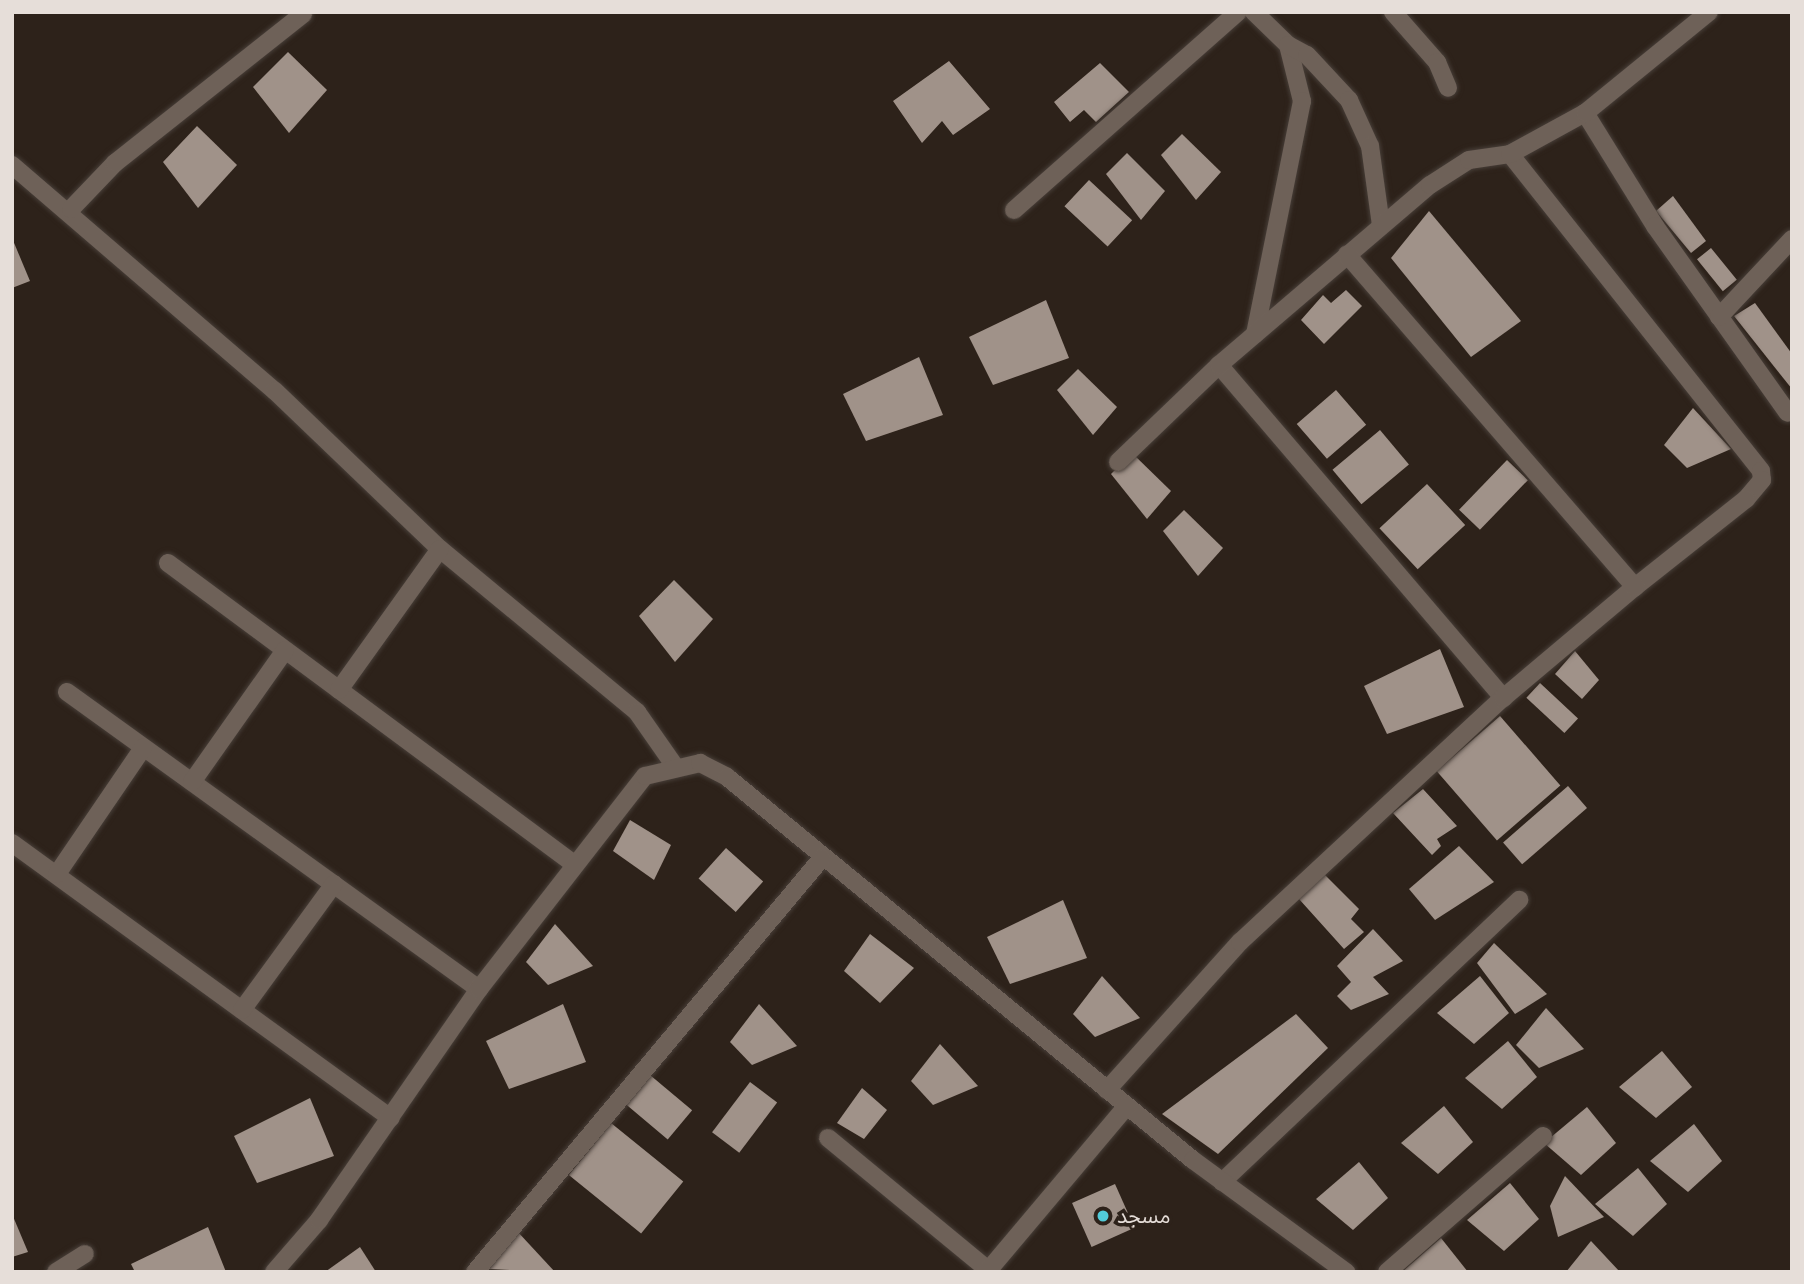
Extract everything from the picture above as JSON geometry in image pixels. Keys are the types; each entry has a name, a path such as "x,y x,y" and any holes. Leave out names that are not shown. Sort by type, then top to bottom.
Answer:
{"street":[{"path":"1014,210 1238,12"},
{"path":"1254,12 1288,45 1307,55 1349,100 1370,146 1381,225"},
{"path":"1393,12 1437,62 1448,88"},
{"path":"1118,462 1219,365 1381,225 1469,160 1510,154 1585,113 1709,12"},
{"path":"71,209 115,163 303,14"},
{"path":"1255,334 1302,101 1288,45"},
{"path":"1585,113 1719,317 1788,413"},
{"path":"1107,1090 1240,942 1503,698 1635,587 1746,499 1762,480 1761,471 1510,154"},
{"path":"12,165 71,209 440,549 637,712 674,765"},
{"path":"1719,317 1792,239"},
{"path":"1347,254 1635,587"},
{"path":"1219,365 1503,698"},
{"path":"339,690 440,549"},
{"path":"168,563 574,864"},
{"path":"192,782 285,650"},
{"path":"67,692 479,989"},
{"path":"57,874 144,748"},
{"path":"274,1272 391,1118 479,989 645,776 674,765 700,764 727,777 822,858 1222,1182 1346,1272"},
{"path":"12,843 391,1118"},
{"path":"475,1272 822,858"},
{"path":"242,1010 334,884"},
{"path":"1222,1182 1519,900"},
{"path":"828,1138 988,1271 1127,1106"},
{"path":"1387,1272 1542,1136"},
{"path":"56,1272 85,1254"}],"building":[{"path":"288,52 327,90 289,133 253,87"},
{"path":"949,61 990,109 953,135 942,121 922,143 893,101"},
{"path":"1100,63 1129,92 1096,122 1084,110 1070,122 1054,102"},
{"path":"197,126 237,165 198,208 163,162"},
{"path":"1182,134 1221,172 1196,200 1161,155"},
{"path":"1127,153 1165,191 1141,220 1106,174"},
{"path":"1089,180 1132,220 1108,247 1064,206"},
{"path":"1673,196 1706,241 1691,253 1656,211"},
{"path":"1429,211 1521,321 1471,357 1391,258"},
{"path":"12,238 30,281 12,288"},
{"path":"1711,248 1737,280 1723,291 1697,259"},
{"path":"1346,290 1362,306 1324,344 1301,320 1323,295 1331,303"},
{"path":"1046,300 1069,358 993,385 969,337"},
{"path":"1755,303 1792,354 1792,389 1734,316"},
{"path":"919,357 943,415 866,441 843,394"},
{"path":"1078,369 1117,407 1093,435 1057,390"},
{"path":"1336,390 1366,425 1327,459 1297,424"},
{"path":"1693,408 1731,449 1687,468 1664,445"},
{"path":"1380,430 1409,464 1361,504 1333,470"},
{"path":"1132,453 1171,491 1147,519 1111,474"},
{"path":"1507,460 1528,480 1480,530 1459,510"},
{"path":"1427,484 1465,525 1418,569 1379,528"},
{"path":"1184,510 1223,548 1198,576 1163,531"},
{"path":"674,580 713,619 675,662 639,616"},
{"path":"1440,649 1464,707 1387,734 1364,686"},
{"path":"1575,651 1599,680 1582,699 1555,674"},
{"path":"1540,683 1578,718 1564,733 1526,698"},
{"path":"1500,716 1560,785 1497,841 1437,771"},
{"path":"1568,786 1587,808 1522,864 1503,842"},
{"path":"1423,789 1457,826 1437,839 1441,846 1432,855 1393,813"},
{"path":"630,820 671,845 654,880 613,851"},
{"path":"1459,846 1494,882 1435,920 1409,889"},
{"path":"726,848 763,881 736,912 699,878"},
{"path":"1324,874 1359,909 1351,919 1364,932 1344,949 1299,899"},
{"path":"1063,900 1087,958 1010,984 987,937"},
{"path":"555,924 593,966 548,985 526,962"},
{"path":"1373,929 1403,961 1373,977 1389,994 1351,1010 1337,996 1351,982 1337,966"},
{"path":"870,934 914,968 880,1003 844,971"},
{"path":"1494,943 1547,994 1515,1014 1477,963"},
{"path":"1102,976 1140,1018 1095,1037 1073,1014"},
{"path":"1480,976 1509,1013 1474,1044 1437,1013"},
{"path":"563,1004 586,1062 509,1089 486,1041"},
{"path":"759,1004 797,1046 752,1065 730,1042"},
{"path":"1546,1008 1584,1049 1539,1068 1516,1045"},
{"path":"1296,1014 1328,1048 1218,1154 1162,1114"},
{"path":"1508,1041 1537,1077 1502,1109 1465,1078"},
{"path":"940,1044 978,1086 933,1105 911,1081"},
{"path":"1662,1051 1692,1087 1656,1118 1619,1087"},
{"path":"650,1075 692,1110 668,1139 626,1104"},
{"path":"750,1082 777,1102 739,1153 712,1132"},
{"path":"862,1088 887,1110 864,1139 837,1123"},
{"path":"310,1098 334,1156 257,1183 234,1136"},
{"path":"1444,1106 1473,1142 1438,1174 1401,1143"},
{"path":"1587,1107 1616,1143 1581,1175 1544,1143"},
{"path":"611,1123 683,1182 641,1234 569,1175"},
{"path":"1694,1124 1722,1161 1688,1192 1650,1161"},
{"path":"1359,1162 1388,1198 1353,1230 1316,1199"},
{"path":"1638,1168 1667,1204 1633,1236 1595,1204"},
{"path":"1565,1176 1604,1217 1558,1237 1550,1206"},
{"path":"1510,1183 1539,1219 1504,1251 1467,1220"},
{"name":"مسجد","path":"1115,1184 1135,1228 1092,1247 1072,1203"},
{"path":"12,1214 28,1252 12,1257"},
{"path":"208,1227 226,1272 135,1272 131,1264"},
{"path":"517,1231 555,1272 488,1269"},
{"path":"1441,1238 1468,1272 1402,1272"},
{"path":"1591,1241 1620,1272 1566,1272"},
{"path":"360,1247 376,1272 325,1272"}],"place":[{"name":"مسجد","path":"1103,1216"}]}
